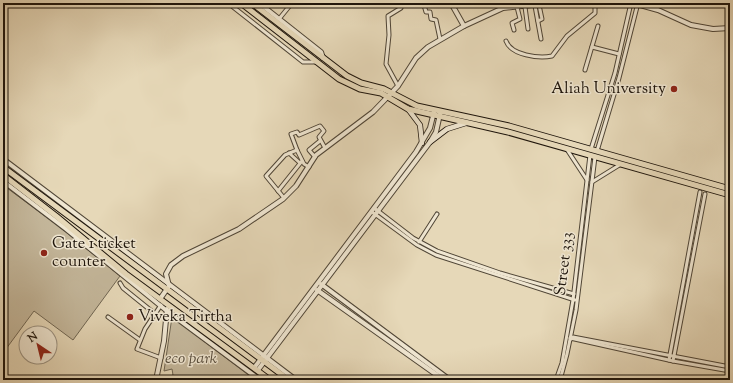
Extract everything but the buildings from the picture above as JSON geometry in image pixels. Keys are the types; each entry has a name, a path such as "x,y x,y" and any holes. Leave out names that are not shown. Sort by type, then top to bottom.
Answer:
{"main road":[{"path":"241,3 346,83 389,95 411,104 441,112 509,126 730,189"},
{"path":"252,3 347,76 361,83 380,88 408,109 420,125 422,143"},
{"path":"408,109 566,148 730,195"},
{"path":"430,142 447,129 466,123"},
{"path":"3,166 168,287 264,359 289,380"},
{"path":"3,175 160,299 168,308 270,380"}],"street":[{"path":"228,3 303,62 317,62"},
{"path":"259,3 321,52 323,59"},
{"path":"279,19 292,3"},
{"path":"398,86 386,64 389,35 388,16 401,8 402,3"},
{"path":"452,3 464,26"},
{"path":"160,299 168,287 166,274 176,260 239,229 272,208 284,198 296,186 315,157 364,120 398,86 416,58 428,47 464,26 503,8 525,7 551,3"},
{"path":"506,41 511,48 531,56 538,58 554,55 567,36 595,13 595,3"},
{"path":"594,150 632,3 658,10 691,25 713,29 730,28"},
{"path":"594,150 619,78 638,4"},
{"path":"424,5 426,12 430,12 431,19 436,20 440,39"},
{"path":"537,5 541,39"},
{"path":"514,30 512,23 520,19 517,7"},
{"path":"525,7 528,29"},
{"path":"585,70 598,26"},
{"path":"592,47 619,54"},
{"path":"264,359 318,282 422,143 430,128 434,110"},
{"path":"256,369 319,291 430,142 441,112"},
{"path":"301,162 291,134 297,132 299,135 322,126 324,130 319,136 325,148"},
{"path":"315,157 309,150 320,140"},
{"path":"566,148 587,180"},
{"path":"284,198 266,177 289,153 297,150"},
{"name":"Street 333","path":"575,300 574,294 587,180 594,150"},
{"path":"289,153 309,167"},
{"name":"Street 333","path":"575,300 578,295 592,182 593,156"},
{"path":"3,159 168,287"},
{"path":"278,191 301,162"},
{"path":"592,182 620,164"},
{"path":"3,181 161,305 168,308 260,380"},
{"path":"671,359 700,192"},
{"path":"671,359 705,194"},
{"path":"373,210 417,245 436,255 575,300 569,339 560,380"},
{"path":"377,213 419,242 437,251 500,273 578,295"},
{"path":"419,242 437,214"},
{"path":"318,282 450,380"},
{"path":"120,283 123,288 154,313"},
{"path":"314,288 444,380"},
{"path":"161,305 154,313 140,340 138,350 161,358"},
{"path":"156,380 166,331 168,308"},
{"path":"108,317 140,340"},
{"path":"569,339 573,337 730,371"},
{"path":"556,380 569,339"},
{"path":"264,359 296,380"},
{"path":"671,359 730,367"}],"green space":[{"path":"3,185 57,225 120,276 73,340 58,329 58,325 53,325 34,311 24,325 18,325 18,333 3,353"},
{"name":"eco park","path":"172,317 255,380 161,380 173,375 172,369 164,371"}],"place":[{"name":"Aliah University","path":"674,89"},
{"name":"Gate 1 ticket counter","path":"44,253"},
{"name":"Viveka Tirtha","path":"130,317"}]}
